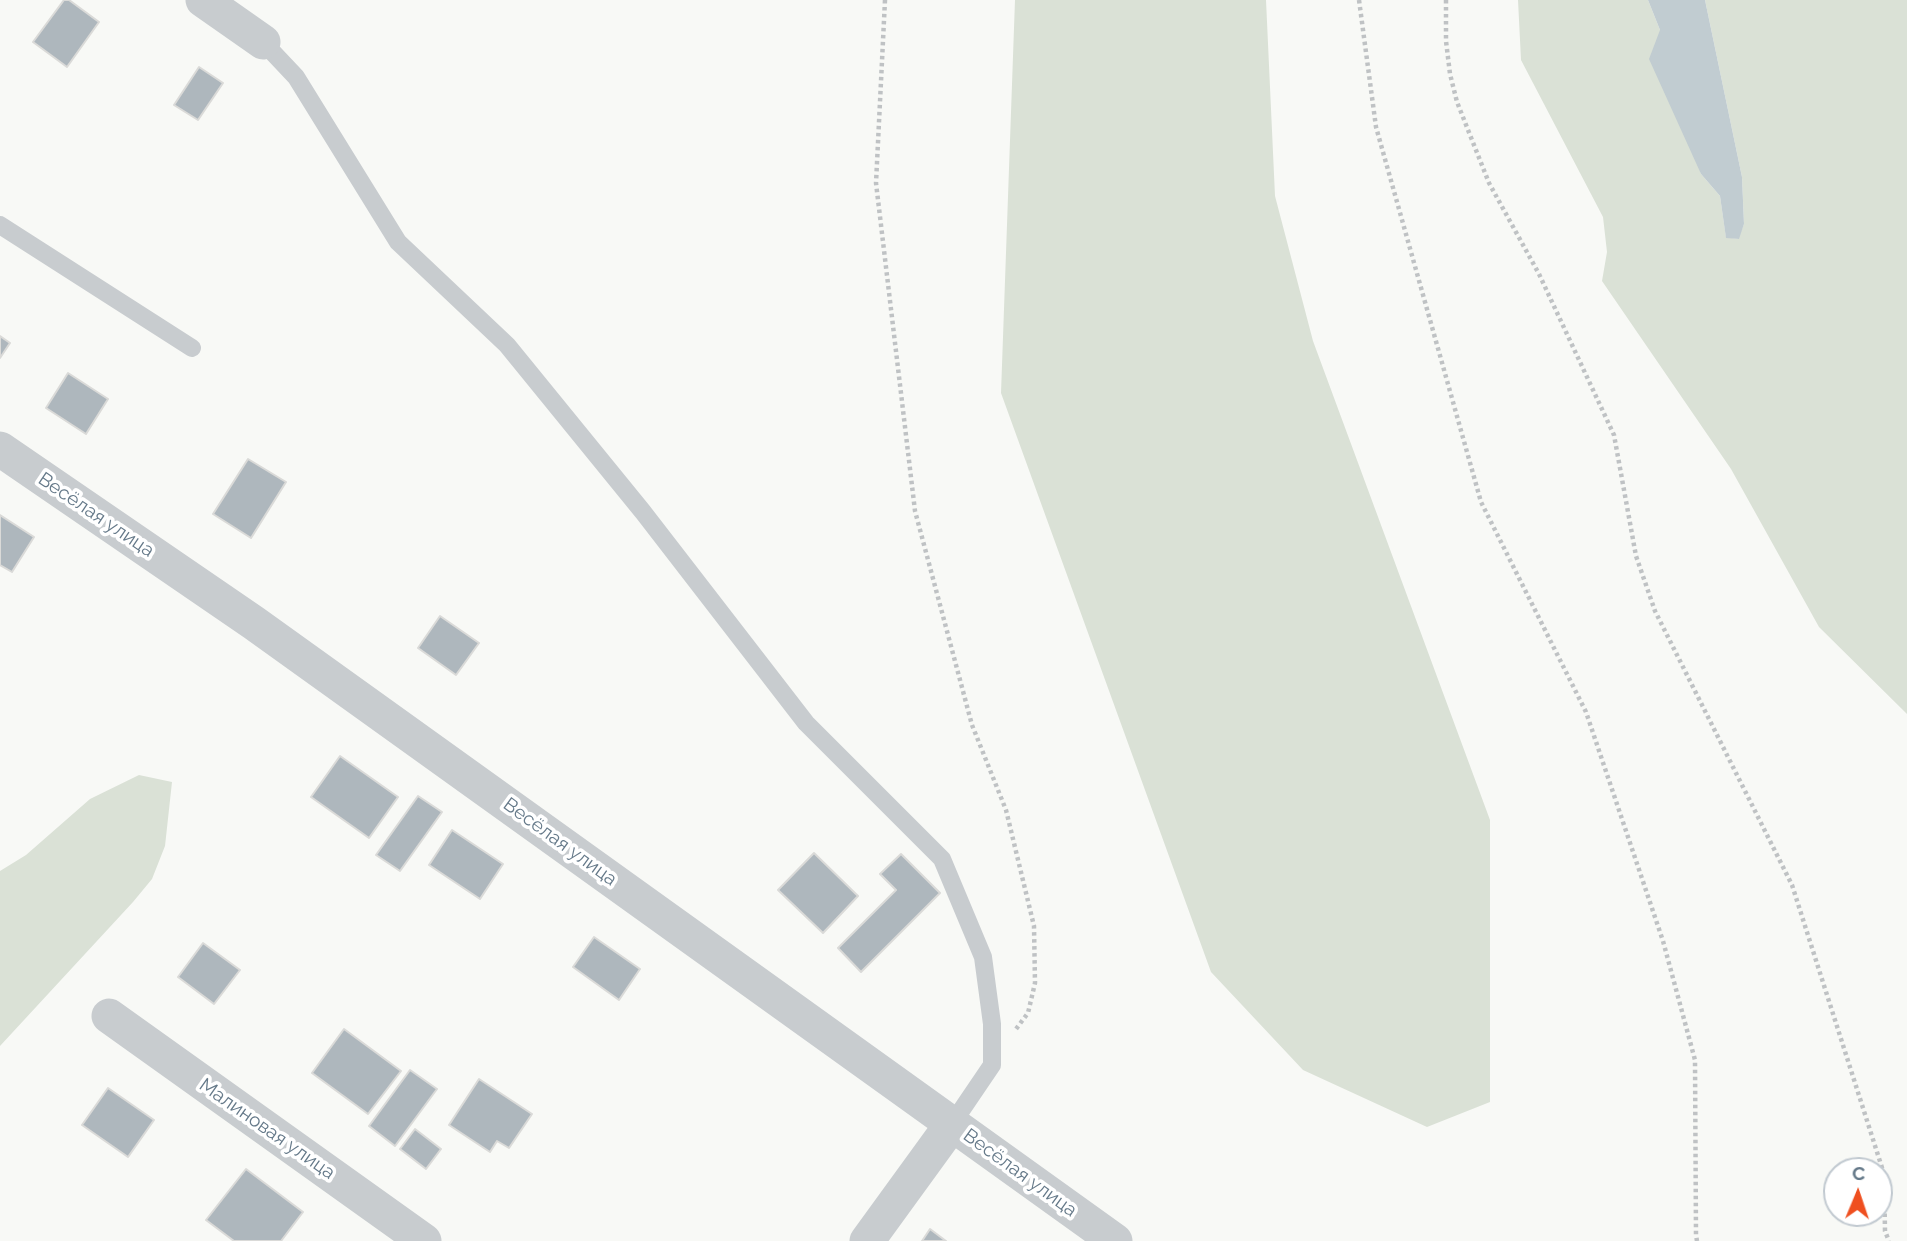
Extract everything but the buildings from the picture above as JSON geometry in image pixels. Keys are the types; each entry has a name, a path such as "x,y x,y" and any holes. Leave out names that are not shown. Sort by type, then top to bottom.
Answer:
{"street":[{"path":"202,0 263,42"},
{"name":"Весёлая улица","path":"0,449 265,631 1115,1241"},
{"name":"Малиновая улица","path":"109,1016 424,1241"},
{"path":"867,1241 952,1124"}],"lane":[{"path":"263,42 296,77 398,242 508,345 643,512 806,723 942,859 984,957 992,1024 992,1065 952,1124"},
{"path":"0,226 192,348"}],"path":[{"path":"885,0 876,183 915,511 972,725 1006,810 1034,926 1035,983 1028,1013 992,1065"},
{"path":"1359,0 1376,127 1481,502 1586,712 1663,941 1695,1060 1697,1241"},
{"path":"1446,0 1446,41 1457,102 1489,183 1538,274 1614,435 1636,556 1655,611 1792,885 1884,1174 1885,1231 1889,1241"}],"shaded area":[{"path":"1015,0 1266,0 1275,196 1313,341 1490,820 1490,1102 1427,1127 1303,1070 1211,972 1001,393"},
{"path":"1518,0 1648,0 1660,30 1701,174 1720,196 1726,237 1738,239 1744,224 1742,177 1705,0 1907,0 1907,714 1819,627 1731,469 1602,281 1607,252 1603,217 1521,60"},
{"path":"1648,0 1705,0 1742,177 1744,224 1739,239 1726,238 1720,196 1701,174 1649,59 1660,30"},
{"path":"139,775 172,782 165,846 152,879 0,1046 0,871 26,855 90,799"}]}
